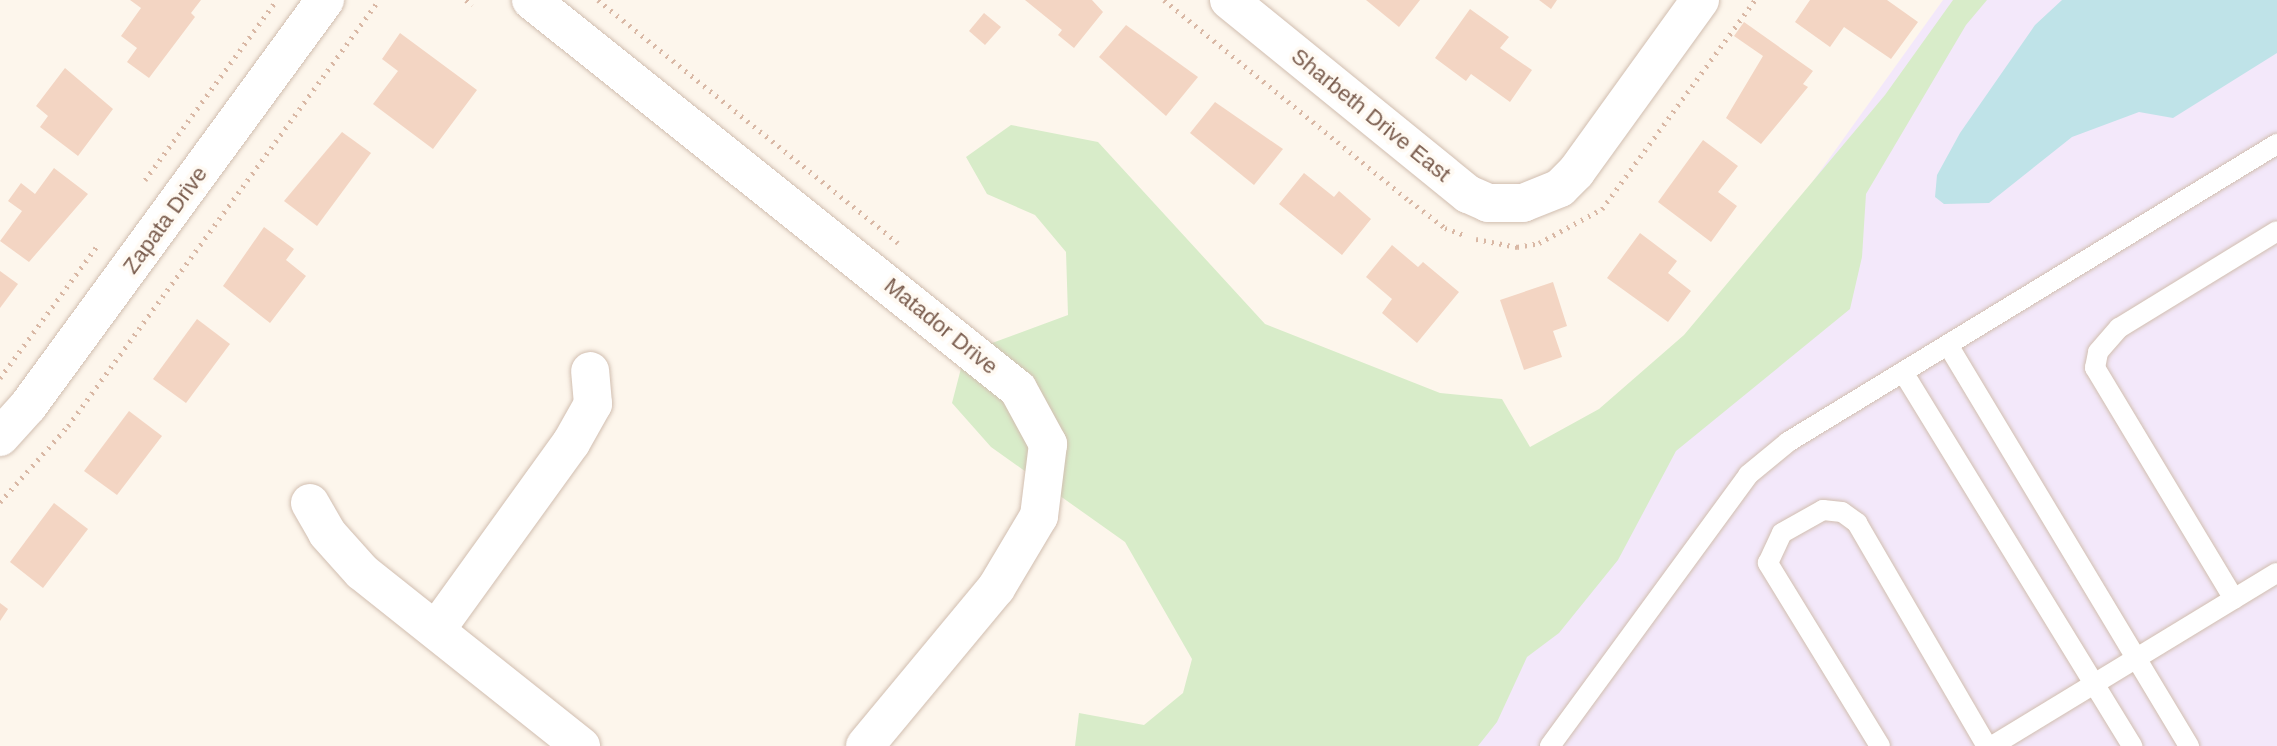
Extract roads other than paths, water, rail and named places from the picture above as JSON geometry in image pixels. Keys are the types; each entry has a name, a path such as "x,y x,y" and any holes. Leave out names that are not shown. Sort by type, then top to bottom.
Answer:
{"street":[{"name":"Zapata Drive","path":"0,437 37,394 325,0"},
{"name":"Matador Drive","path":"531,0 1018,389 1048,444 1039,516 996,588 865,746"},
{"name":"Sharbeth Drive East","path":"1229,0 1468,194 1488,203 1523,203 1560,188 1576,172 1700,0"},
{"path":"436,630 571,443 593,404 590,371"},
{"path":"310,503 327,533 362,572 581,746"}],"lane":[{"path":"1550,746 1748,475 1788,442 2277,144"},
{"path":"2234,599 2095,368 2098,352 2119,328 2277,231"},
{"path":"1948,345 2189,746"},
{"path":"1903,372 2132,746"},
{"path":"1880,746 1768,563 1775,542 1812,513 1842,512 1857,523 1990,746 2277,573"}],"water":[{"path":"2062,0 2277,0 2277,53 2173,118 2139,112 2072,137 1989,203 1944,204 1935,197 1937,175 1960,133 2035,25"}]}
